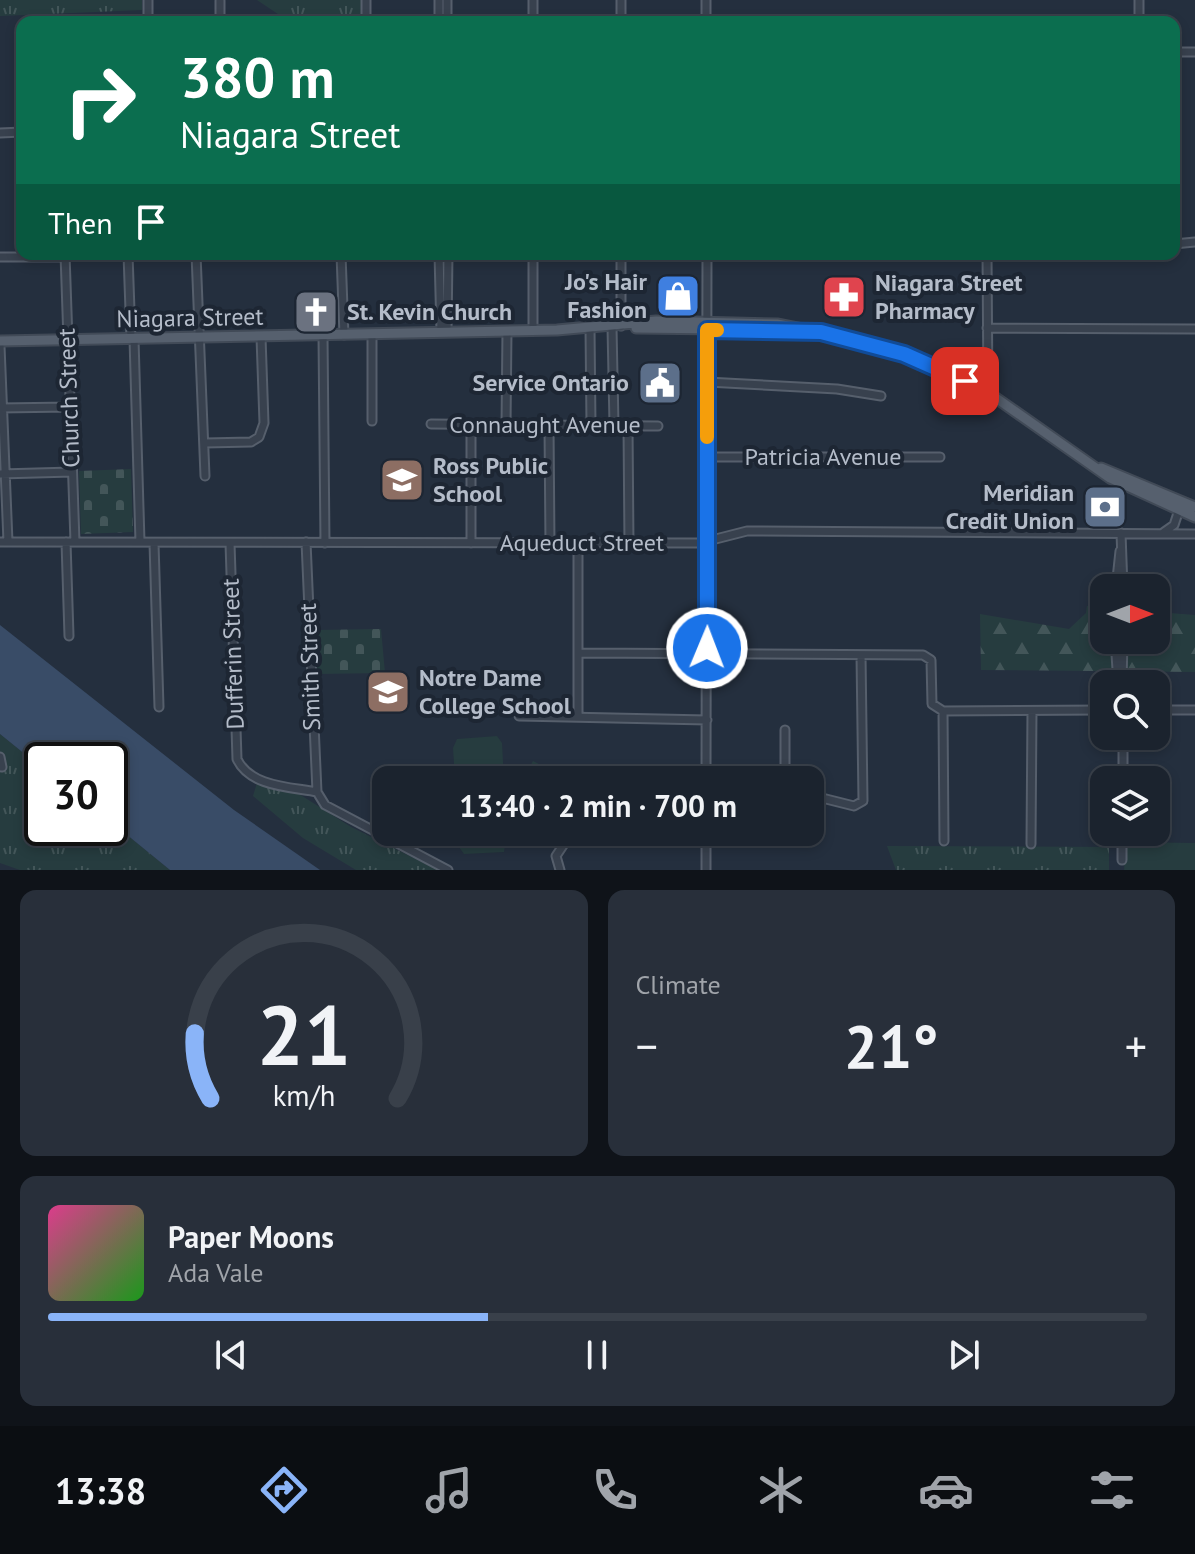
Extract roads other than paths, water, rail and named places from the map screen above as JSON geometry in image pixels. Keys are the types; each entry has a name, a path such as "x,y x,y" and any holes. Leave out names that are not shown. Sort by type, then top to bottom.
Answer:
{"main road":[{"name":"Niagara Street","path":"0,344 67,339 372,335 707,325 804,329 904,354 988,393 1121,484 1180,506 1195,517"},
{"name":"Niagara Street","path":"1180,506 1195,507"}],"street":[{"name":"Church Street","path":"65,260 72,472 69,636"},
{"path":"128,260 140,542"},
{"path":"196,260 205,476"},
{"path":"341,260 344,335"},
{"path":"439,260 444,332"},
{"path":"444,332 448,260"},
{"path":"533,260 533,330"},
{"path":"614,425 621,260"},
{"path":"706,766 707,260"},
{"path":"987,260 988,393"},
{"path":"590,328 591,425"},
{"path":"987,328 1195,329"},
{"path":"506,425 507,331"},
{"path":"372,335 372,421"},
{"path":"323,336 325,543"},
{"path":"205,443 256,440 264,423 261,337"},
{"path":"0,344 4,542"},
{"path":"707,382 837,389 881,396"},
{"path":"1,408 69,407"},
{"name":"Connaught Avenue","path":"431,424 658,426"},
{"path":"471,426 471,543"},
{"path":"549,426 550,544"},
{"path":"628,426 629,544"},
{"name":"Patricia Avenue","path":"707,457 940,457"},
{"path":"2,474 72,472"},
{"path":"1162,533 1174,525 1180,506"},
{"name":"Aqueduct Street","path":"4,542 629,544 708,540 729,533 756,531 1195,534"},
{"path":"1121,533 1122,574"},
{"name":"Smith Street","path":"306,542 317,792"},
{"path":"154,543 159,707"},
{"name":"Dufferin Street","path":"230,543 235,736 240,765 274,785 317,792"},
{"path":"578,544 578,717"},
{"path":"1116,574 1116,560 1121,549"},
{"path":"579,653 923,655 931,660 932,704 943,711 1090,710"},
{"path":"824,798 854,806 863,801 861,655"},
{"path":"1170,710 1195,710"},
{"path":"943,711 944,841"},
{"path":"1031,844 1032,711"},
{"path":"519,716 707,720"},
{"path":"785,730 785,766"},
{"path":"0,757 2,767"},
{"path":"317,792 325,805 448,870"},
{"path":"560,870 556,856 563,846"},
{"path":"706,846 706,870"},
{"path":"1122,846 1122,860"}],"water":[{"path":"0,625 234,810 320,870 170,870 128,836 128,742 24,742 24,753 0,734"}],"place":[{"name":"Jo's Hair Fashion","path":"678,296"},
{"name":"Niagara Street Pharmacy","path":"844,297"},
{"name":"St. Kevin Church","path":"316,312"},
{"name":"Service Ontario","path":"660,383"},
{"name":"Ross Public School","path":"402,480"},
{"name":"Meridian Credit Union","path":"1105,507"},
{"name":"Notre Dame College School","path":"388,692"}]}
